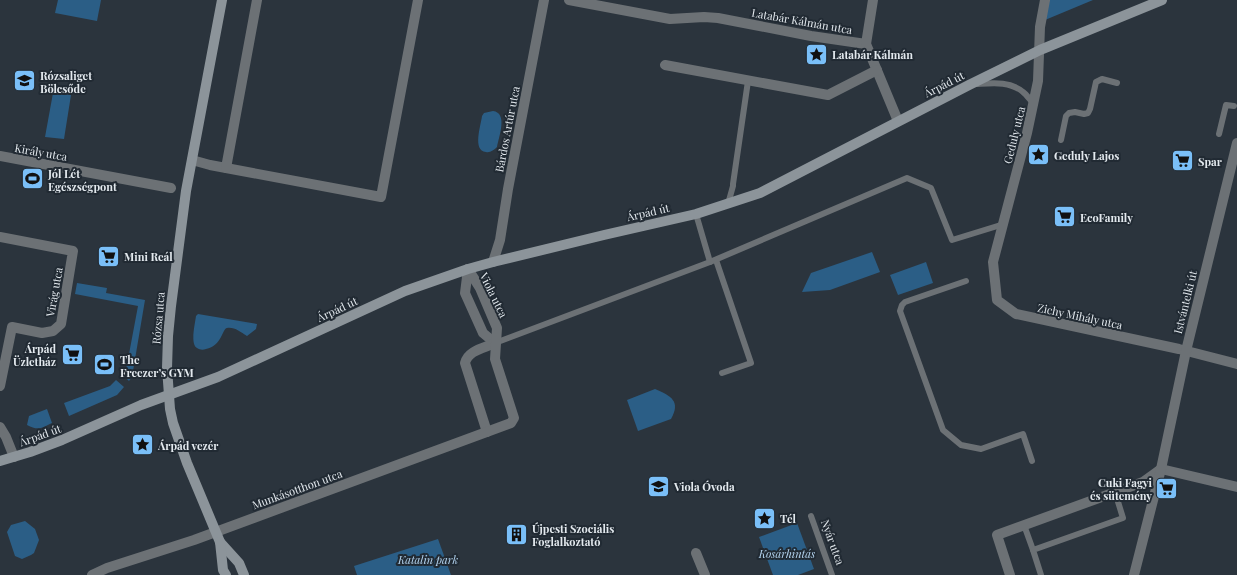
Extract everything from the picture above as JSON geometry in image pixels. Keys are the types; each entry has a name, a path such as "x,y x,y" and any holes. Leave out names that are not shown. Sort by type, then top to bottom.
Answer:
{"main road":[{"name":"Rózsa utca","path":"222,0 186,191 171,306 167,361 170,409 175,430 194,483 220,542 223,570 226,575"},
{"name":"Árpád út","path":"0,460 14,457 62,440 141,405 218,377 405,291 493,262 696,214 760,193 898,121 1040,50 1162,0"},
{"name":"Rózsa utca","path":"220,542 238,563 244,575"}],"street":[{"path":"226,168 257,0"},
{"path":"192,160 226,168 381,197 418,0"},
{"name":"Bárdos Artúr utca","path":"493,262 500,240 508,189 544,0"},
{"name":"Latabár Kálmán utca","path":"569,0 670,19 704,16 718,18 811,36 866,44"},
{"path":"873,0 866,44 898,121"},
{"name":"Geduly utca","path":"1004,224 1034,104 1038,81 1040,27 1045,0"},
{"path":"665,65 828,96 876,70"},
{"name":"Istvántelki út","path":"1134,575 1161,468 1186,351 1237,142"},
{"name":"Király utca","path":"0,156 171,188"},
{"name":"Zichy Mihály utca","path":"1004,224 993,262 997,300 1016,314 1186,351 1237,364"},
{"name":"Virág utca","path":"0,237 73,250 61,324 53,331 42,333 12,327 0,386"},
{"name":"Viola utca","path":"468,269 465,293 483,333 492,344 495,359 514,418 511,424"},
{"name":"Viola utca","path":"468,269 480,288 497,328 492,344"},
{"path":"487,432 465,363 466,358 470,354 492,344"},
{"name":"Munkásotthon utca","path":"92,575 107,568 216,532 511,424"},
{"path":"0,427 6,437 14,457"},
{"path":"1010,575 997,535 1143,482 1161,468 1237,487"},
{"path":"696,553 705,575"}],"lane":[{"path":"1061,140 1066,116 1075,112 1084,114 1088,113 1096,82 1102,79 1118,83"},
{"path":"728,204 733,186 748,81"},
{"path":"969,85 1000,83 1012,85 1024,92 1034,104"},
{"path":"1219,134 1226,104 1234,106"},
{"path":"492,344 713,261 907,178 931,188 952,240 1004,224"},
{"path":"696,214 751,363 722,373"},
{"path":"966,281 905,302 900,311 943,430 961,445 981,449 1023,434 1032,461"},
{"path":"1033,550 1123,518 1115,492"},
{"name":"Nyár utca","path":"811,516 832,575"},
{"path":"1024,525 1041,575"}],"green space":[{"path":"58,0 101,0 97,21 55,13"},
{"path":"1049,0 1093,0 1045,20"},
{"path":"53,93 71,95 64,139 45,137"},
{"path":"493,111 498,113 500,116 501,131 497,147 492,151 486,152 482,151 479,147 479,131 484,113"},
{"path":"872,252 880,272 830,290 802,292 811,273"},
{"path":"926,262 933,283 898,295 890,275"},
{"path":"77,283 107,288 106,293 145,300 132,377 129,381 122,374 126,370 138,306 75,294"},
{"path":"198,314 257,324 256,329 247,336 235,329 227,328 215,345 203,350 195,346 193,338 196,316"},
{"path":"116,380 124,387 117,395 69,416 64,403 110,386"},
{"path":"655,389 666,394 673,400 675,403 674,413 671,419 638,431 627,400"},
{"path":"47,409 52,423 40,428 34,428 27,425 29,416"},
{"path":"25,521 35,529 39,540 34,553 22,559 15,556 7,532 11,525"},
{"name":"Kosárhintás","path":"797,523 814,569 798,575 773,575 759,537"},
{"name":"Katalin park","path":"438,539 451,575 357,575 354,566"}],"place":[{"name":"Latabár Kálmán","path":"816,54"},
{"name":"Rózsaliget Bölcsőde","path":"24,81"},
{"name":"Geduly Lajos","path":"1038,155"},
{"name":"Spar","path":"1183,161"},
{"name":"Jól Lét Egészségpont","path":"33,179"},
{"name":"EcoFamily","path":"1065,217"},
{"name":"Mini Reál","path":"109,256"},
{"name":"Árpád Üzletház","path":"72,354"},
{"name":"The Freezer’s GYM","path":"104,365"},
{"name":"Árpád vezér","path":"143,445"},
{"name":"Viola Óvoda","path":"658,486"},
{"name":"Cuki Fagyi és sütemény","path":"1167,488"},
{"name":"Tél","path":"764,518"},
{"name":"Újpesti Szociális Foglalkoztató","path":"517,534"}]}
